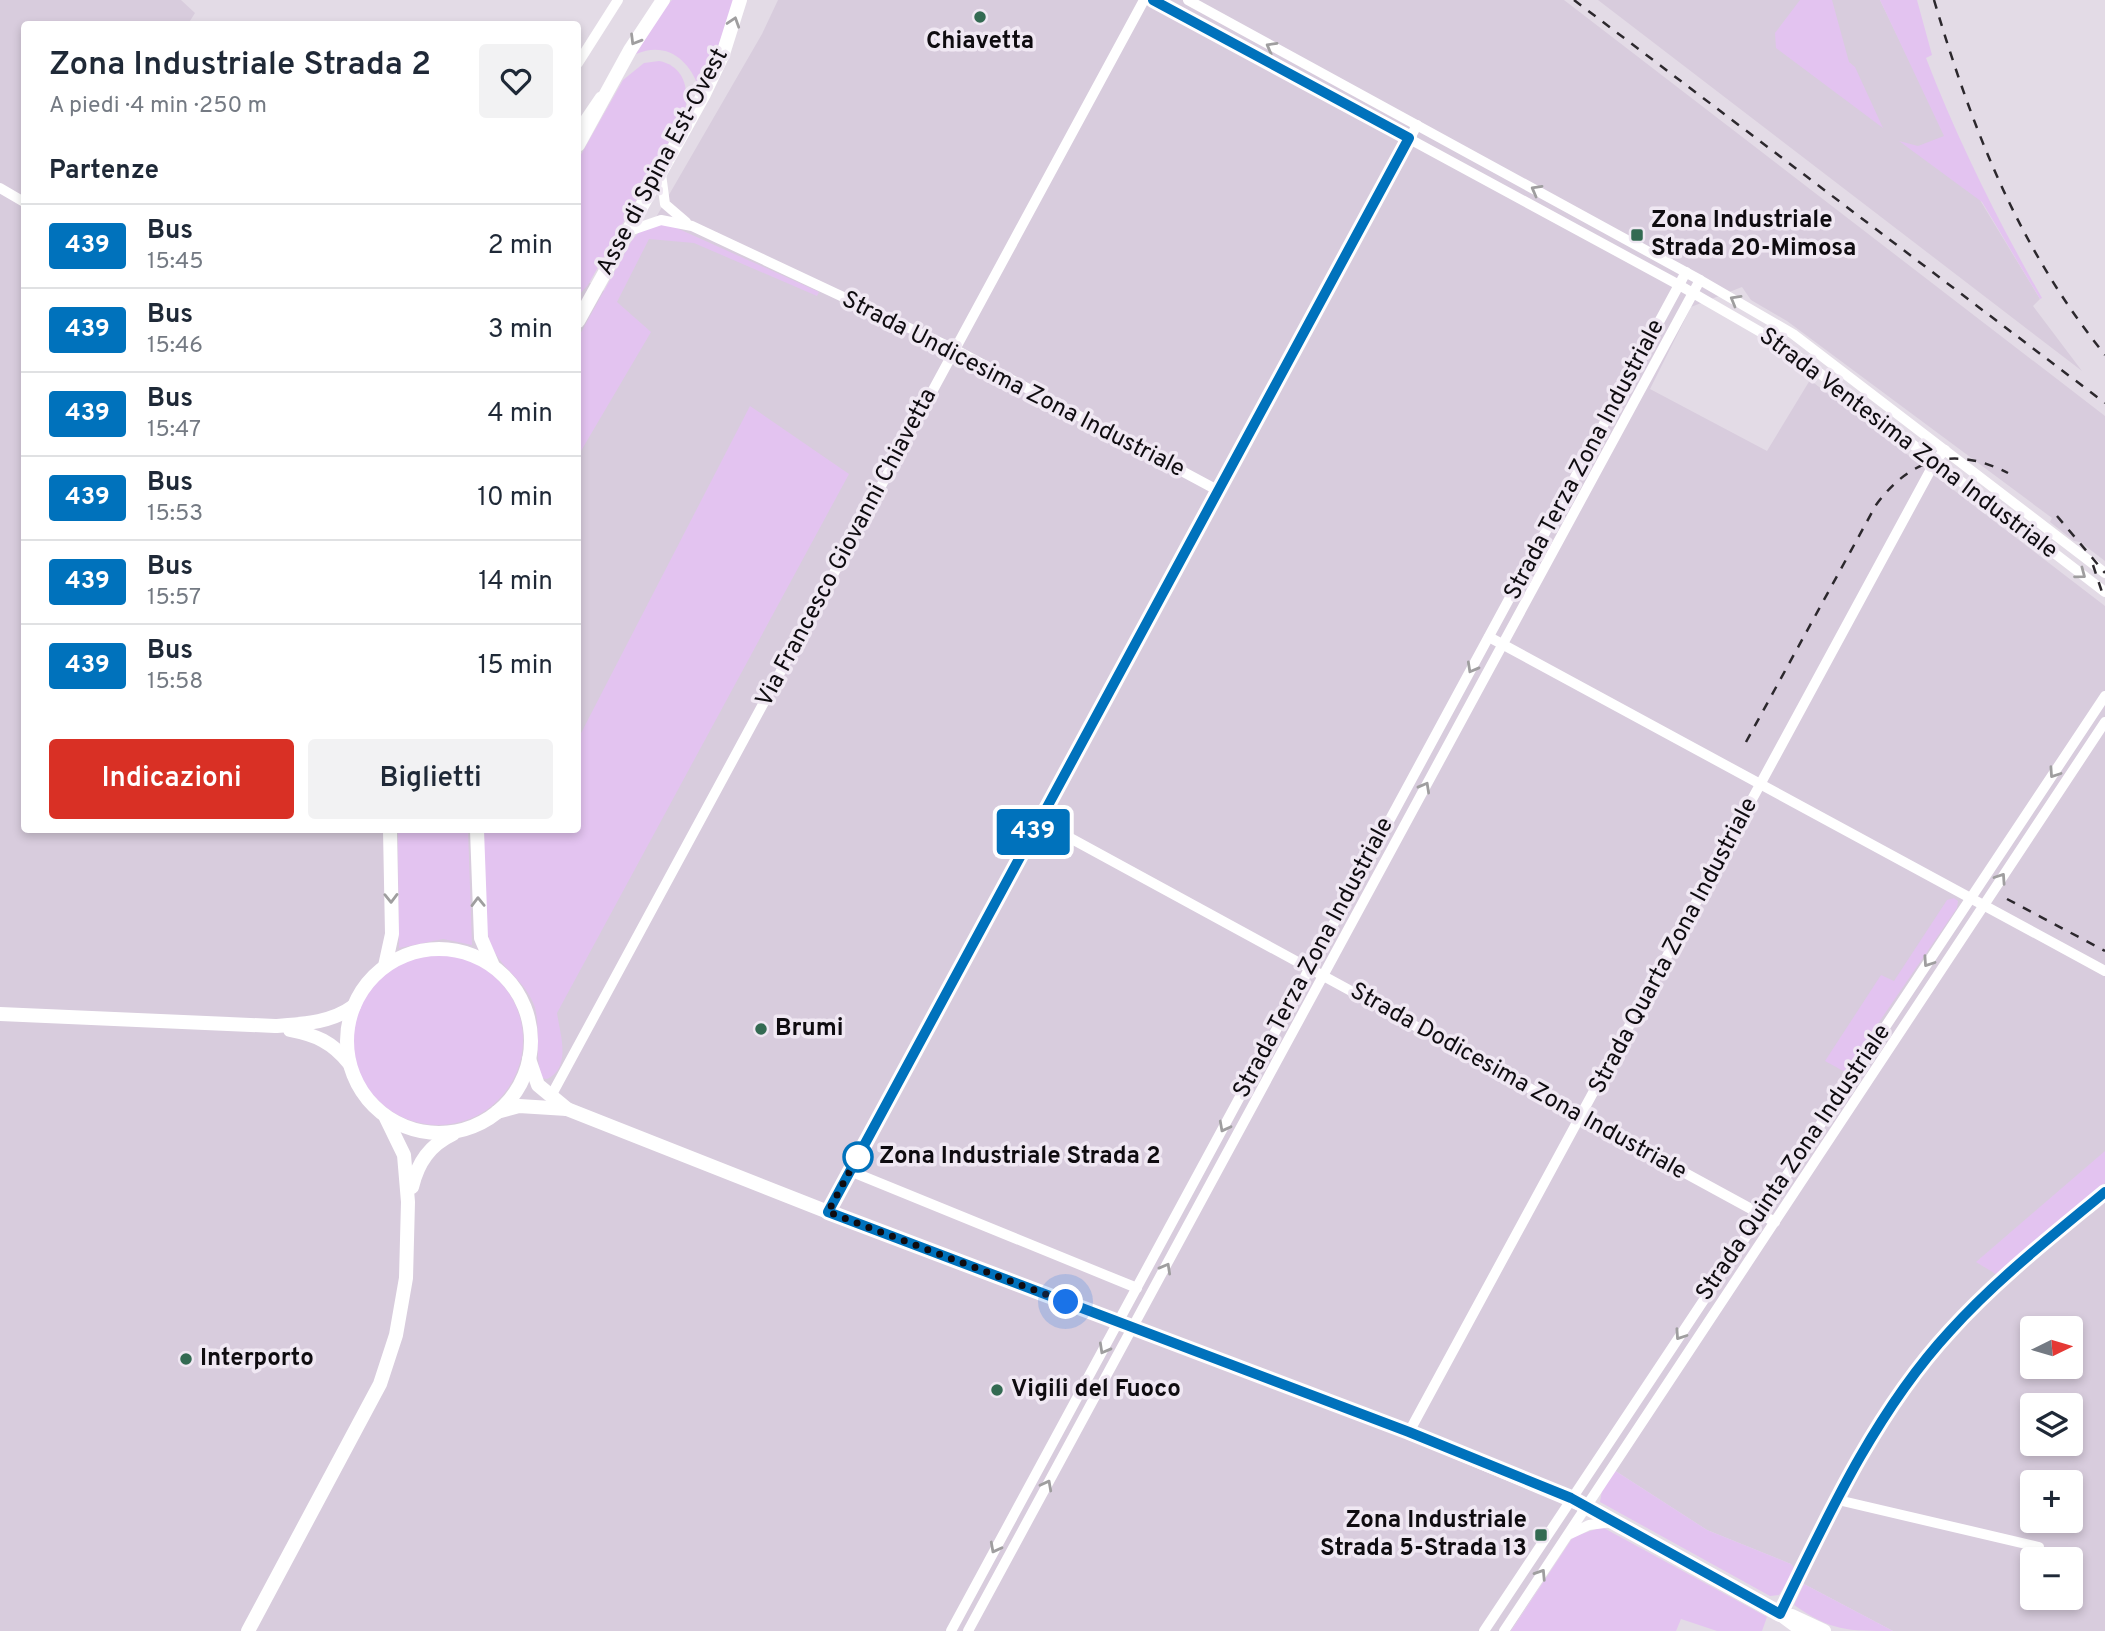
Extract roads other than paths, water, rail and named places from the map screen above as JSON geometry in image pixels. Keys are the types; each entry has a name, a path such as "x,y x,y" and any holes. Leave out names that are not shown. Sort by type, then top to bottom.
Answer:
{"main road":[{"path":"581,140 653,11 663,0"},
{"name":"Asse di Spina Est-Ovest","path":"581,316 723,54 740,0"},
{"path":"385,966 392,934 390,833"},
{"path":"477,833 481,938 493,967"},
{"path":"408,1202 401,1144 384,1115 361,1090 350,1064 347,1035 354,1006 369,981 385,966 411,953 439,949 468,954 493,967 509,982 523,1007 529,1027 529,1056 538,1085 567,1109 828,1212 1409,1432 1571,1498 1780,1614 1803,1631"},
{"path":"0,1014 275,1026 333,1018 354,1006"},
{"path":"275,1026 318,1036 337,1049 350,1064"},
{"path":"497,1112 516,1090 529,1056"},
{"path":"248,1631 380,1384 396,1335 402,1301 408,1202 416,1169 426,1153 442,1139 497,1112 519,1106 567,1109"},
{"path":"384,1115 416,1130 438,1133 459,1131"},
{"path":"1780,1614 1797,1617 1824,1631"}],"street":[{"path":"581,58 618,0"},
{"name":"Via Francesco Giovanni Chiavetta","path":"551,1096 1144,0"},
{"name":"Strada Ventesima Zona Industriale","path":"1153,0 1693,292 1783,345 2105,592"},
{"name":"Strada Ventesima Zona Industriale","path":"1188,0 1686,272 1793,334 2105,573"},
{"path":"581,125 592,105 612,83"},
{"path":"828,1212 1417,125"},
{"path":"662,168 660,187 665,204 692,226"},
{"path":"0,188 21,200"},
{"path":"1558,219 1565,206"},
{"path":"626,233 662,220 692,226"},
{"name":"Strada Undicesima Zona Industriale","path":"692,226 954,349 1219,491"},
{"path":"1618,251 1625,239"},
{"name":"Strada Terza Zona Industriale","path":"951,1631 1686,272"},
{"name":"Strada Terza Zona Industriale","path":"968,1631 1700,280"},
{"path":"1658,324 1671,332"},
{"path":"1845,393 1854,381"},
{"path":"1617,401 1630,408"},
{"name":"Strada Quarta Zona Industriale","path":"1409,1432 1583,1117 1936,460 1945,450"},
{"path":"1981,497 1990,485"},
{"path":"2006,516 2015,504"},
{"path":"1513,592 1527,600"},
{"path":"1489,637 2105,971"},
{"name":"Strada Quinta Zona Industriale","path":"1484,1631 2105,696"},
{"name":"Strada Quinta Zona Industriale","path":"1504,1631 2105,722"},
{"path":"2069,750 2082,758"},
{"path":"1390,818 1404,826"},
{"name":"Strada Dodicesima Zona Industriale","path":"1039,821 1776,1222"},
{"path":"1796,1161 1810,1170"},
{"path":"850,1171 1137,1288"},
{"path":"1780,1614 1838,1500 1891,1409 1949,1332 2105,1192"},
{"path":"1186,1199 1199,1208"},
{"path":"1838,1500 2039,1547"},
{"path":"1565,1539 1582,1527 1616,1522"}],"railway":[{"path":"1574,0 2105,403"},
{"path":"1934,0 1965,96 2001,186 2047,272 2105,355"},
{"path":"1746,742 1876,505 1890,489 1904,476 1935,461 1970,460 2008,473"},
{"path":"2057,516 2105,573"},
{"path":"2093,565 2103,595"},
{"path":"2007,899 2105,951"}],"place":[{"name":"Chiavetta","path":"980,17"},
{"name":"Zona Industriale Strada 20-Mimosa","path":"1637,235"},
{"name":"Brumi","path":"761,1029"},
{"name":"Zona Industriale Strada 2","path":"858,1157"},
{"name":"Interporto","path":"186,1359"},
{"name":"Vigili del Fuoco","path":"997,1390"},
{"name":"Zona Industriale Strada 5-Strada 13","path":"1541,1535"}]}
